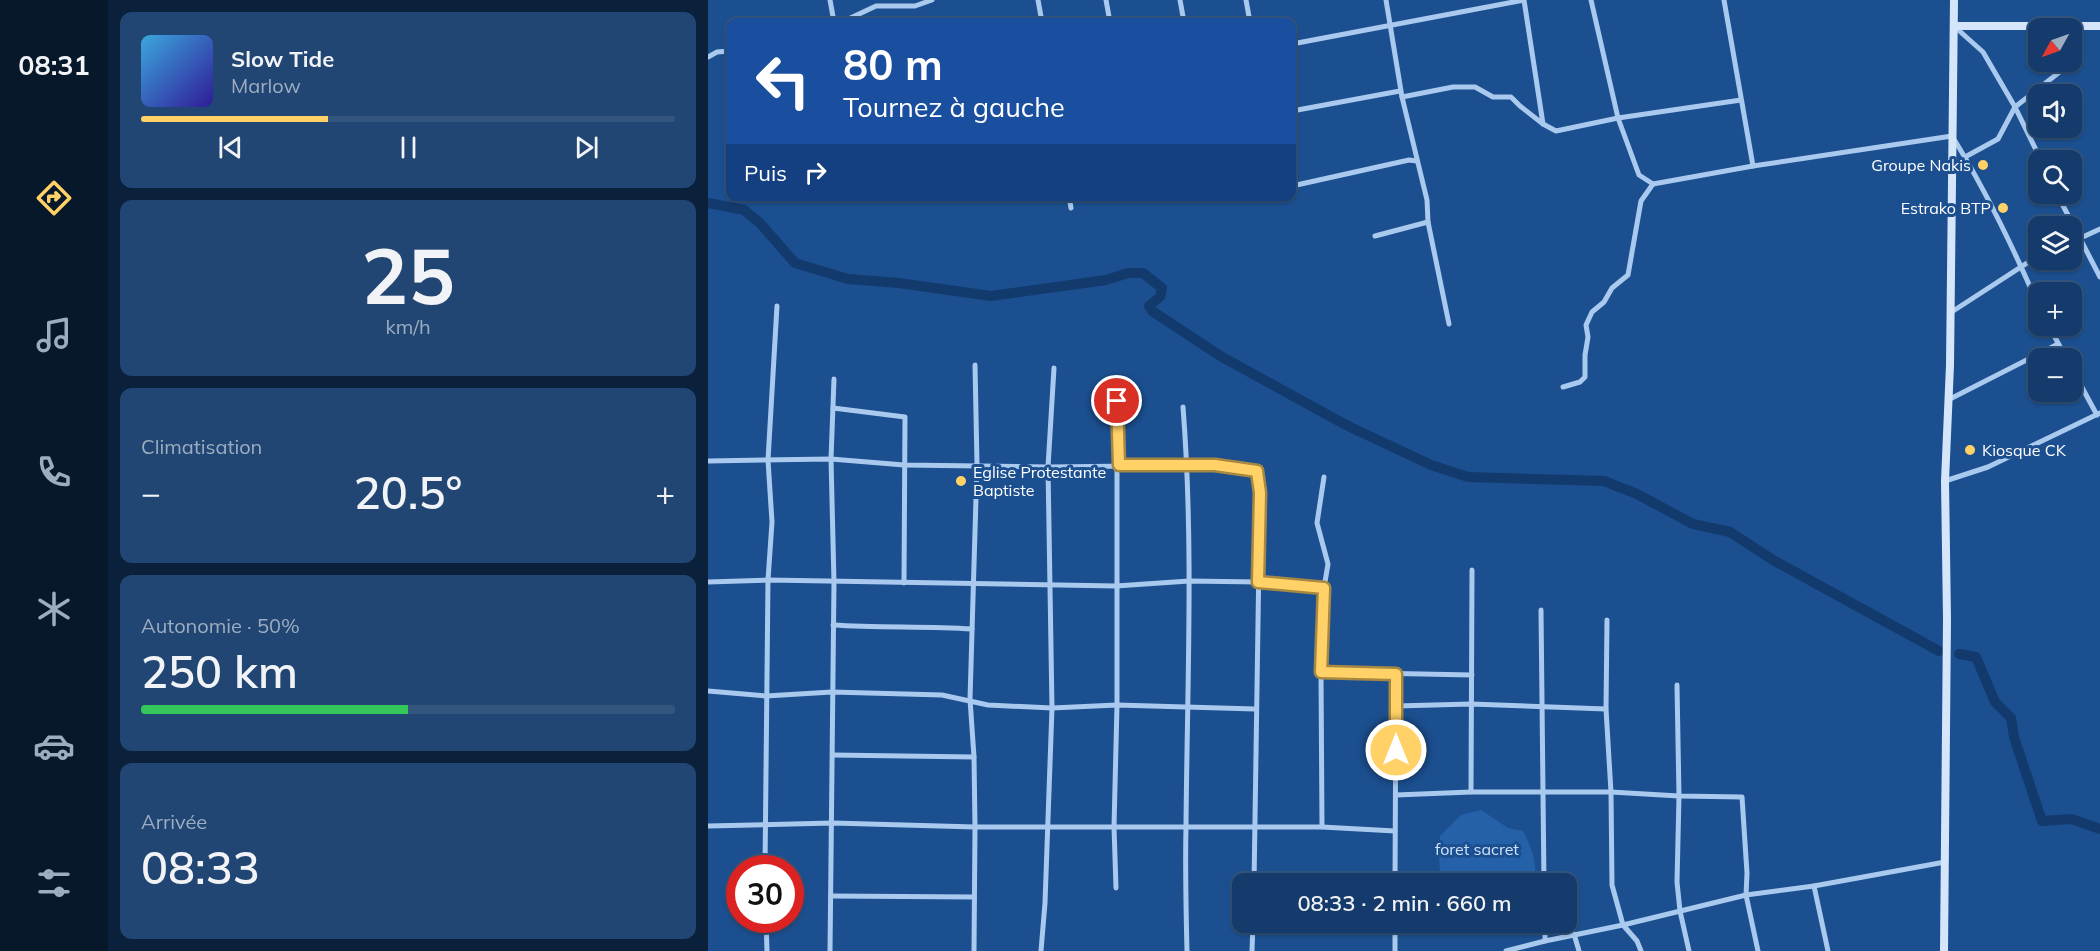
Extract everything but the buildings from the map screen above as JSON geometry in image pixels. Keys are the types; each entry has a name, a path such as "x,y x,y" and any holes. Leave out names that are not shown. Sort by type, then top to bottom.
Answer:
{"main road":[{"path":"1944,951 1947,620 1945,481 1950,313 1954,0"},
{"path":"1954,26 2028,26"},
{"path":"2082,26 2100,26"}],"street":[{"path":"830,0 833,18"},
{"path":"850,18 876,6 915,6 932,0"},
{"path":"1038,0 1041,18"},
{"path":"1106,0 1109,18"},
{"path":"1180,0 1183,18"},
{"path":"1246,0 1249,18"},
{"path":"1386,0 1401,94 1427,200 1428,222 1449,324"},
{"path":"1296,43 1524,0 1543,124"},
{"path":"1591,0 1618,118 1639,175 1653,184 1753,166 1952,136 2028,282"},
{"path":"1724,0 1753,166"},
{"path":"1954,26 1983,52 2015,107 2036,150"},
{"path":"708,57 717,52 726,51"},
{"path":"1965,157 1998,139 2015,107 2060,72"},
{"path":"1296,110 1453,87 1475,87 1492,97 1511,97 1543,124 1556,130 1618,118 1742,100"},
{"path":"1296,185 1417,160"},
{"path":"1563,387 1580,382 1585,377 1588,337 1586,325 1592,312 1604,302 1612,288 1628,275 1641,201 1653,184"},
{"path":"1070,201 1071,208"},
{"path":"1375,236 1428,222"},
{"path":"2082,238 2100,229"},
{"path":"2082,245 2100,277"},
{"path":"1950,313 2028,263"},
{"path":"765,855 768,580 772,522 768,460 777,306"},
{"path":"2054,336 2060,348"},
{"path":"1948,400 2058,344"},
{"path":"974,951 974,757 970,699 977,464 975,365"},
{"path":"1041,951 1045,903 1052,708 1048,467 1054,368"},
{"path":"830,951 834,582 831,459 834,379"},
{"path":"1116,888 1114,827 1119,465 1117,379"},
{"path":"1945,481 1988,468 2098,414 2082,386"},
{"path":"1183,406 1188,465 1189,581 1186,951"},
{"path":"833,408 904,417 904,583"},
{"path":"708,461 831,459 904,465 977,464 1048,467 1215,465 1257,471 1260,493 1254,873"},
{"path":"1322,827 1321,672 1324,588 1328,564 1317,523 1324,477"},
{"path":"1471,792 1472,570"},
{"path":"708,582 768,580 1116,586 1189,581 1258,582 1324,588"},
{"path":"1541,610 1544,873"},
{"path":"1607,620 1606,709 1611,792 1612,885 1623,925 1637,941 1641,951"},
{"path":"833,625 972,629"},
{"path":"1321,672 1472,675"},
{"path":"1395,873 1396,674"},
{"path":"1677,685 1679,796 1677,882 1680,911 1689,951"},
{"path":"708,691 766,696 832,692 942,695 970,699 988,705 1052,708 1117,705 1255,709"},
{"path":"1396,706 1471,704 1606,709"},
{"path":"833,755 974,757"},
{"path":"1396,795 1471,792 1611,792 1742,797 1747,873 1746,895 1758,951"},
{"path":"708,826 833,823 975,827 1322,827 1395,831"},
{"path":"1507,951 1545,940 1623,925 1746,895 1814,886 1945,862"},
{"path":"1814,886 1828,951"},
{"path":"831,896 974,897"},
{"path":"766,933 767,951"},
{"path":"1252,951 1253,933"},
{"path":"1395,933 1395,951"},
{"path":"1545,933 1545,940"},
{"path":"1575,934 1579,951"}],"green space":[{"name":"foret sacret","path":"1481,810 1508,828 1523,831 1535,863 1535,873 1440,873 1440,836 1461,815"}],"waterway":[{"path":"708,203 744,210 760,223 795,263 848,279 899,283 991,296 1106,280 1128,273 1143,273 1162,288 1160,297 1149,306 1152,311 1222,357 1346,425 1431,465 1468,477 1604,481 1637,494 1693,524 1730,532 1773,560 1939,651"},
{"path":"1959,654 1976,657 1995,702 2011,718 2014,737 2042,821 2072,819 2100,829"}],"place":[{"name":"Groupe Nakis","path":"1983,165"},
{"name":"Estrako BTP","path":"2003,208"},
{"name":"Kiosque CK","path":"1970,450"},
{"name":"Eglise Protestante Baptiste","path":"961,481"}],"route":[{"path":"1117,401 1119,465 1215,465 1257,471 1260,493 1258,582 1324,588 1321,672 1396,674 1396,750"}]}
